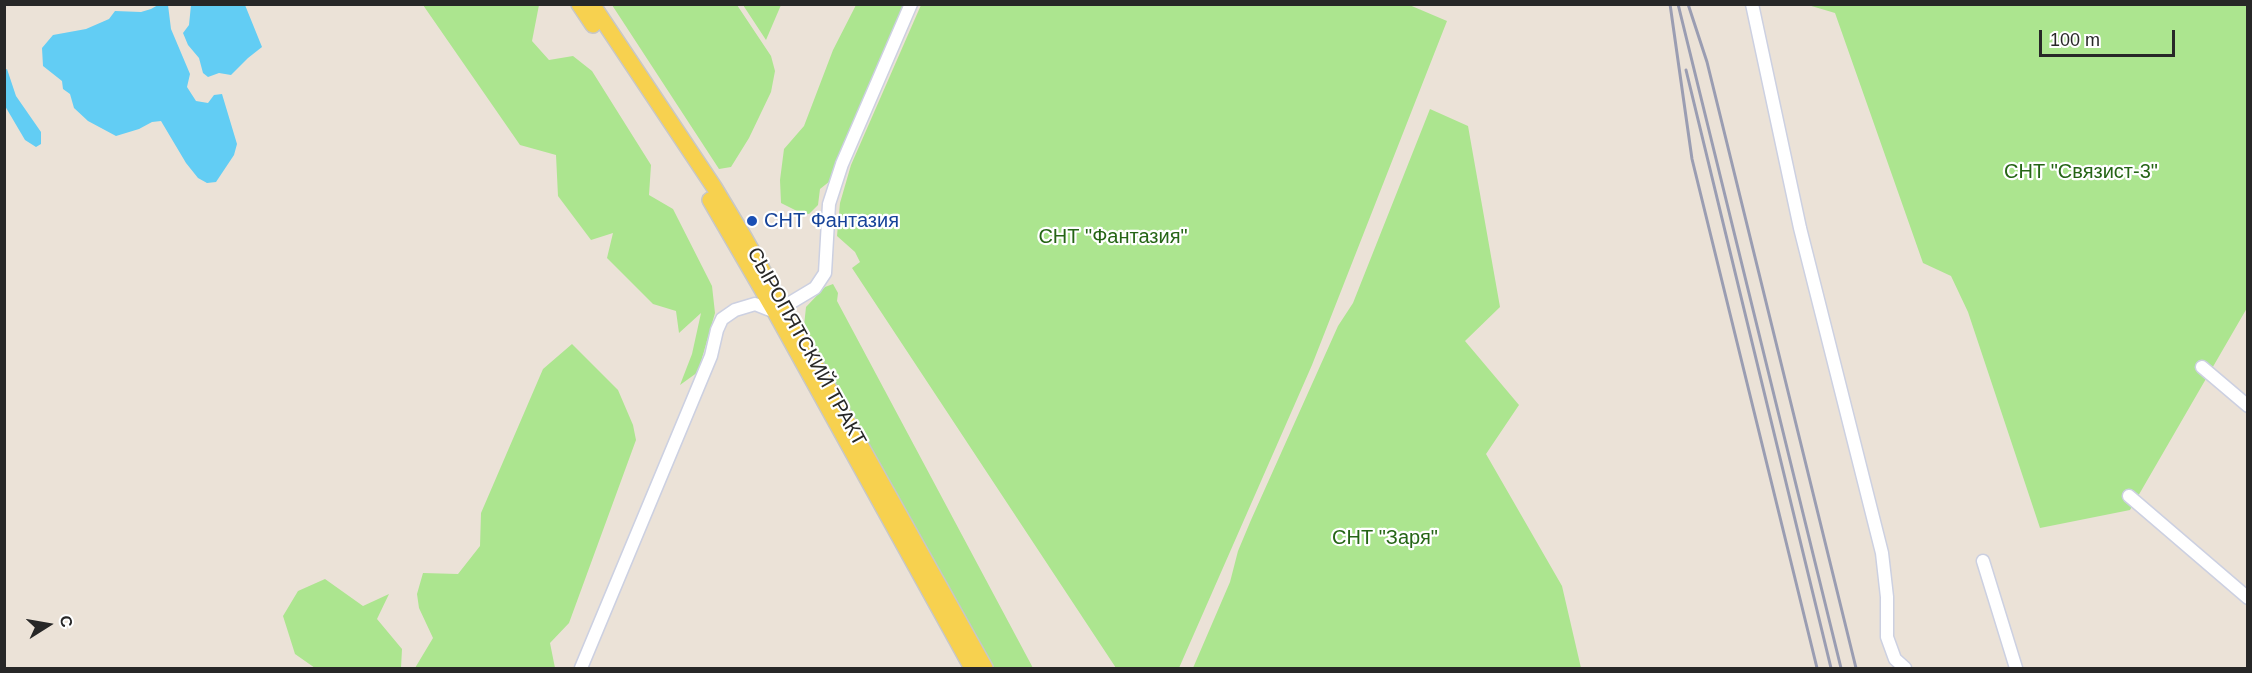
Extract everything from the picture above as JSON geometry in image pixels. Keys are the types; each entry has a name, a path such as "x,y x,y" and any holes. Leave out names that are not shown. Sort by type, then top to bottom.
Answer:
{"main road":[{"name":"СЫРОПЯТСКИЙ ТРАКТ","path":"579,4 706,193 780,309 985,669"},
{"name":"СЫРОПЯТСКИЙ ТРАКТ","path":"592,4 714,187 972,669"}],"street":[{"path":"581,669 711,356 722,319 735,310 755,304 780,309 814,288 825,273 829,204 842,164 911,4"},
{"path":"1752,4 1800,228 1882,553 1887,597 1887,637 1895,659 1905,669"},
{"path":"2202,367 2247,406"},
{"path":"2128,496 2247,598"},
{"path":"1983,561 2016,669"}],"green space":[{"name":"СНТ \"Фантазия\"","path":"1407,4 1447,21 1312,365 1179,668 1116,668 852,268 860,262 855,252 837,236 840,203 851,165 921,5"},
{"path":"423,5 539,5 532,41 549,60 573,56 592,71 651,165 649,195 673,209 712,286 715,313 698,372 680,385 692,354 701,313 679,333 676,311 653,304 607,258 613,233 591,240 558,196 556,155 520,145"},
{"path":"612,5 737,5 771,56 775,71 771,92 749,138 731,167 719,169"},
{"path":"743,5 781,5 766,40"},
{"path":"856,5 906,5 830,181 820,189 818,205 809,214 799,212 781,203 780,180 784,149 804,126 833,50"},
{"name":"СНТ \"Связист-3\"","path":"1808,5 2247,5 2247,308 2130,510 2040,528 1968,312 1951,276 1923,263 1835,13"},
{"name":"СНТ \"Заря\"","path":"1430,109 1468,126 1500,307 1465,341 1519,405 1486,454 1562,586 1581,668 1193,668 1230,582 1238,551 1251,520 1338,326 1353,303"},
{"path":"833,284 838,293 837,301 1033,668 992,668 804,326 806,307 825,287"},
{"path":"572,344 618,390 633,425 636,440 569,623 550,643 555,668 415,668 433,638 419,608 417,594 423,573 458,574 480,546 481,513 543,369"},
{"path":"325,579 363,606 389,594 377,619 402,649 401,668 315,668 295,654 283,616 298,591"}],"water":[{"path":"158,5 168,5 171,29 190,74 187,87 196,101 208,103 214,95 222,94 237,144 234,155 216,182 207,183 198,178 186,163 161,121 152,122 139,129 116,136 88,121 74,108 70,94 63,89 62,81 43,66 42,48 53,35 86,29 109,19 115,11 141,12"},
{"path":"191,5 245,5 262,47 231,75 219,73 208,77 203,73 199,58 188,45 183,33 189,25"},
{"path":"7,69 16,96 41,132 41,144 36,147 25,140 5,106 5,70"}],"railway":[{"path":"1670,4 1692,159 1817,668"},
{"path":"1678,4 1841,668"},
{"path":"1688,4 1707,62 1856,668"},
{"path":"1686,70 1831,668"}],"place":[{"name":"СНТ Фантазия","path":"752,221"}]}
